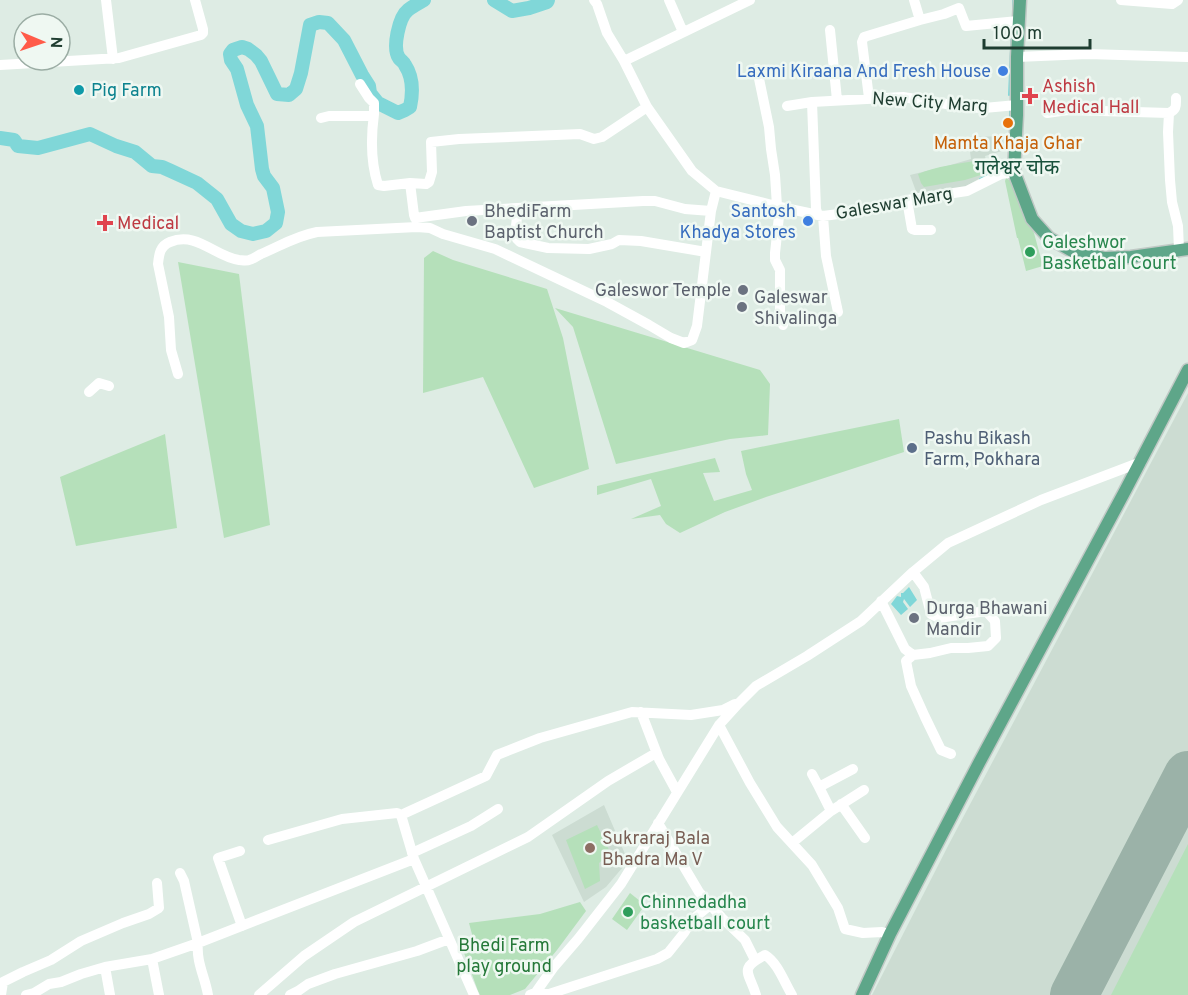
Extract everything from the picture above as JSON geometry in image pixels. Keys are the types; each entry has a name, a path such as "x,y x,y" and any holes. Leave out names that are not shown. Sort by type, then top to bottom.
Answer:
{"main road":[{"path":"1020,0 1014,172 1032,219 1049,238 1074,252 1104,258 1184,250"},
{"path":"862,995 890,934 979,763 1188,370"}],"street":[{"path":"106,0 113,59"},
{"path":"0,65 113,59 201,35 203,29 195,0"},
{"name":"Galeswar Marg","path":"594,0 608,33 647,107 692,171 716,191 820,215 862,211 908,200 967,191 1001,174 1014,172"},
{"path":"669,0 683,32"},
{"path":"914,0 920,20"},
{"path":"1121,0 1172,4 1178,0"},
{"path":"624,61 748,1"},
{"path":"869,98 862,42 864,37 959,8 966,26 1018,21"},
{"path":"830,30 837,100"},
{"path":"1017,57 1088,54 1186,57"},
{"path":"757,69 774,162 778,206 775,253 780,270 780,311 783,326"},
{"path":"360,84 374,103 375,178 378,185 384,186 429,182 432,172 431,142 459,138 580,134 594,139 608,134 647,107"},
{"name":"New City Marg","path":"787,106 837,100 903,97 965,107 1017,105"},
{"path":"1047,112 1068,110 1169,113 1177,108 1176,98"},
{"path":"812,102 816,209 820,215 838,312"},
{"path":"1169,113 1172,202 1184,250"},
{"path":"321,118 374,114"},
{"path":"410,183 416,218 466,211 643,201 655,201 685,209 711,211"},
{"path":"178,374 171,350 169,317 158,264 161,248 179,239 195,241 232,259 248,261 310,233 430,228 495,249 607,302 684,344 692,340 697,326 711,211 716,191"},
{"path":"908,200 912,229 931,230"},
{"path":"518,208 515,235 520,242 548,248 589,249 612,244 619,240 641,241 706,252"},
{"path":"89,392 99,383 109,386"},
{"path":"533,994 621,884 719,725 756,686 861,621 948,543 1041,500 1141,462"},
{"path":"913,572 924,586 931,614 939,618 986,611 995,621 996,638 988,646 951,648 913,655 906,661 911,686 925,717 941,750 951,754"},
{"path":"881,601 905,649 913,655"},
{"path":"268,840 342,819 389,813 401,815 486,776 497,755 540,738 632,712 691,715 723,710 738,703"},
{"path":"641,712 656,753 677,792"},
{"path":"719,725 777,827 817,873 838,908 845,929 863,933 890,934"},
{"path":"259,995 304,956 354,922 528,837 608,781 656,753"},
{"path":"819,787 854,769"},
{"path":"812,774 831,811"},
{"path":"792,843 831,811 864,790"},
{"path":"841,804 865,838"},
{"path":"26,995 49,984 81,974 152,959 242,926 413,856 471,826 498,809"},
{"path":"401,815 413,856 474,995"},
{"path":"658,823 699,892 745,940 755,960"},
{"path":"240,850 219,858 242,926"},
{"path":"180,873 184,881 198,943 200,968 205,978 208,995"},
{"path":"1,995 3,982 51,960 81,941 159,908 157,883"},
{"path":"533,994 549,994 657,959 668,953 692,920 710,905"},
{"path":"290,995 308,984 335,974 417,951 449,939"},
{"path":"756,995 747,969 755,960 765,955 770,958 792,995"},
{"path":"152,959 159,995"},
{"path":"105,968 110,995"}],"shaded area":[{"path":"1008,136 1009,149 985,156 989,173 961,189 917,194 910,175 971,159 968,137"},
{"path":"1188,393 1188,995 872,995 949,844"},
{"name":"Sukraraj Bala Bhadra Ma V","path":"604,805 628,861 606,887 584,902 552,835"}],"green space":[{"path":"979,160 984,174 965,180 924,187 918,174 940,167"},
{"path":"1006,178 1011,181 1034,233 1043,266 1026,271 1017,238"},
{"path":"433,251 453,260 547,289 563,338 589,469 534,488 483,377 423,393 424,258"},
{"path":"178,262 239,274 270,525 224,538"},
{"path":"555,308 760,370 770,384 768,435 730,439 616,464 573,327"},
{"path":"899,419 904,452 766,497 725,512 680,533 666,524 660,515 631,519 661,506 651,479 597,495 597,486 715,458 720,472 703,473 714,501 752,490 741,451"},
{"path":"165,434 177,528 76,546 60,477"},
{"path":"597,825 612,856 606,857 599,863 600,881 585,889 566,840"},
{"path":"1188,844 1188,995 1111,995"},
{"name":"Chinnedadha basketball court","path":"630,893 645,905 627,930 612,919"},
{"name":"Bhedi Farm play ground","path":"580,902 586,911 525,989 510,995 480,995 460,942 473,938 469,923 540,914"}],"water":[{"path":"909,587 917,600 910,607 904,599 903,602 908,609 901,615 891,604"}],"waterway":[{"path":"0,138 14,140 18,146 38,148 90,134 135,152 152,166 162,167 197,183 217,199 231,224 241,231 253,234 266,231 276,223 278,212 273,188 262,169 257,126 247,105 237,69 230,54 233,50 242,47 248,49 261,61 277,94 289,95 296,89 301,73 310,25 319,22 328,23 344,40 369,86 370,93 378,103 398,113 410,107 412,91 408,70 397,53 398,33 405,14 424,0"},
{"path":"494,0 512,11 529,8 548,0"},
{"path":"1013,0 1013,17"},
{"path":"1009,95 1012,26"},
{"path":"1010,110 1010,141"},
{"path":"980,179 996,171"}],"runway":[{"path":"1074,995 1188,775"}],"place":[{"name":"Laxmi Kiraana And Fresh House","path":"1003,71"},
{"name":"Pig Farm","path":"79,90"},
{"name":"Ashish Medical Hall","path":"1030,96"},
{"name":"Mamta Khaja Ghar","path":"1008,123"},
{"name":"BhediFarm Baptist Church","path":"472,221"},
{"name":"Santosh Khadya Stores","path":"808,221"},
{"name":"Medical","path":"105,223"},
{"name":"Galeshwor Basketball Court","path":"1030,252"},
{"name":"Galeswor Temple","path":"743,290"},
{"name":"Galeswar Shivalinga","path":"742,307"},
{"name":"Pashu Bikash Farm, Pokhara","path":"912,448"},
{"name":"Durga Bhawani Mandir","path":"914,618"},
{"name":"Sukraraj Bala Bhadra Ma V","path":"590,848"},
{"name":"Chinnedadha basketball court","path":"628,912"}],"district":[{"name":"गलेश्वर चोक","path":"1017,167"}]}
